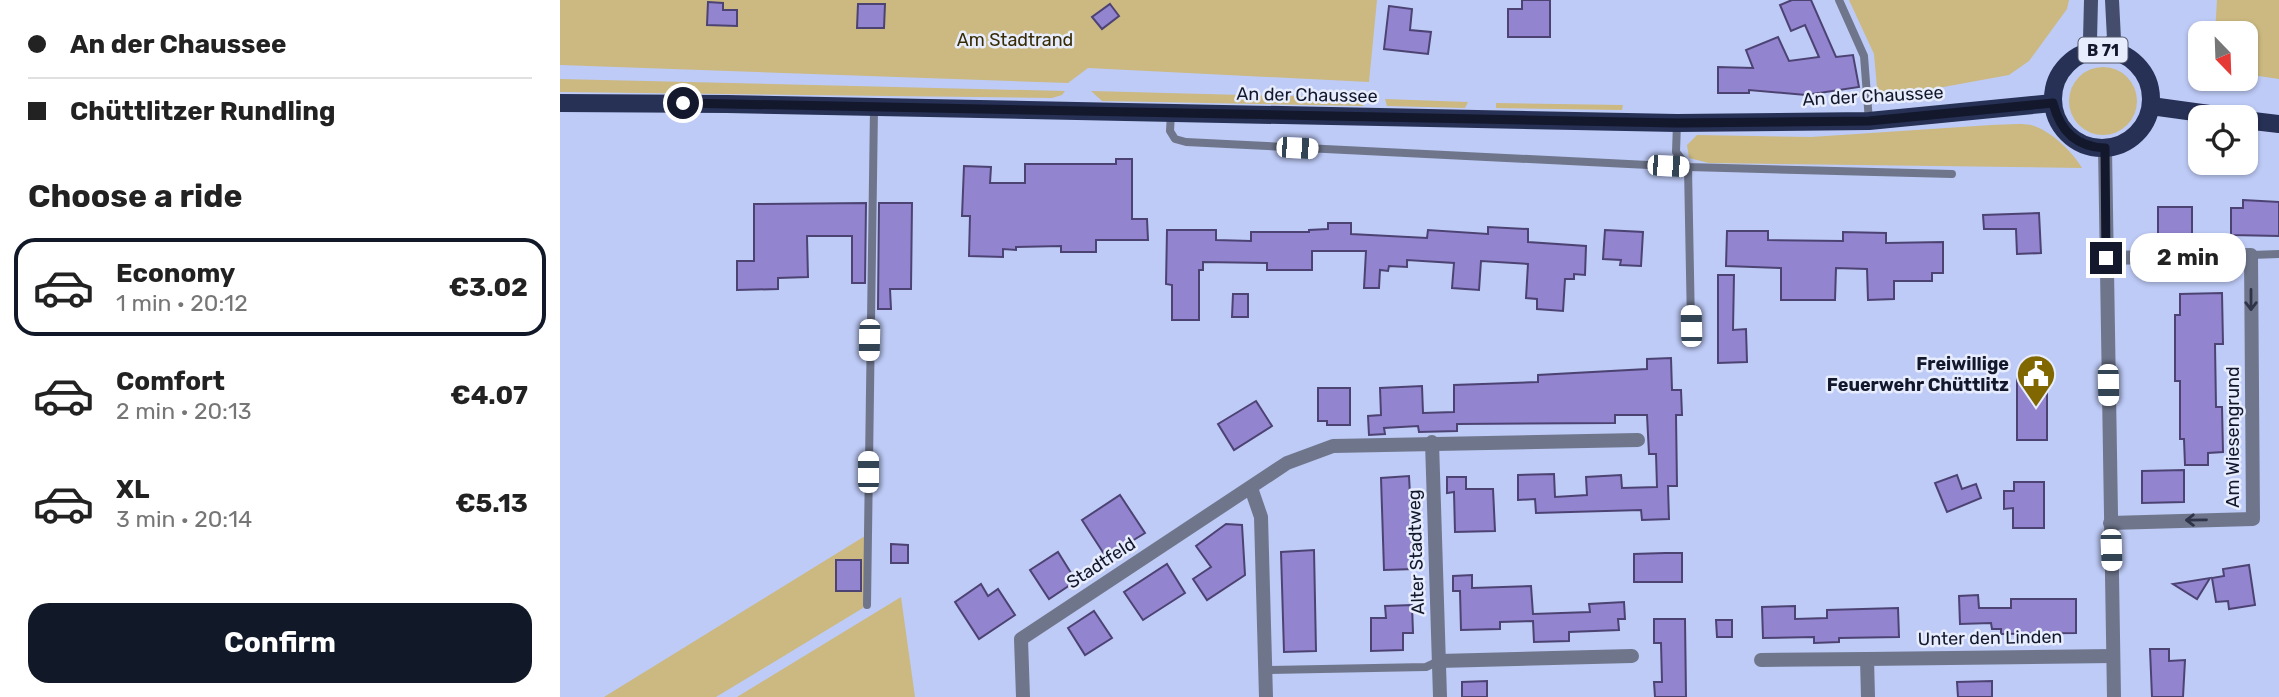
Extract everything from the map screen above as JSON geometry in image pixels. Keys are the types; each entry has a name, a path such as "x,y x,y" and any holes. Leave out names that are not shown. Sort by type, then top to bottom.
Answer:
{"main road":[{"name":"B 71","path":"2053,103 2058,78 2065,67 2076,58 2102,50 2122,55 2140,68 2150,87 2151,106"},
{"name":"An der Chaussee","path":"560,103 1677,123 1869,121 2053,103"},
{"path":"2053,103 2056,117 2071,137 2082,144 2105,148 2122,144 2135,135 2145,123 2151,106 2188,111"},
{"path":"2258,122 2279,124"}],"street":[{"path":"2091,0 2090,40 2102,50 2114,39 2112,0"},
{"path":"2105,148 2114,697"},
{"path":"2106,258 2251,255"},
{"name":"Am Wiesengrund","path":"2110,523 2253,519 2251,255"},
{"path":"1432,442 1638,440"},
{"name":"Stadtfeld","path":"1023,697 1021,639 1287,463 1333,446 1432,442"},
{"name":"Alter Stadtweg","path":"1432,442 1440,697"},
{"path":"1251,488 1261,517 1266,697"},
{"path":"1439,661 1632,656"},
{"name":"Unter den Linden","path":"1761,660 2113,656"},
{"path":"1867,659 1868,697"}],"lane":[{"path":"1839,0 1864,56 1869,121"},
{"path":"867,605 874,107"},
{"path":"1171,113 1170,131 1175,139 1186,142 1688,167 1952,174"},
{"path":"1677,123 1676,152 1688,167 1691,326"},
{"path":"2251,255 2279,254"},
{"path":"1265,670 1426,667 1439,661"}],"green space":[{"name":"Am Stadtrand","path":"560,0 1377,0 1369,82 1088,68 1068,83 560,65"},
{"path":"1849,0 2069,0 2067,9 2029,61 2009,75 1878,99 1874,54"},
{"path":"2217,0 2279,0 2279,79 2258,76 2258,21 2216,21"},
{"path":"2110,67 2131,82 2137,94 2135,114 2127,125 2110,135 2096,135 2079,125 2071,114 2069,94 2079,77 2090,69"},
{"path":"560,79 1065,91 1052,98 560,92"},
{"path":"1091,91 1364,98 1363,106 1102,101"},
{"path":"1385,99 1468,102 1465,108 1387,106"},
{"path":"1496,103 1623,105 1622,110 1496,108"},
{"path":"2026,124 2046,131 2060,142 2082,168 1709,163 1689,158 1687,145 1697,135 1811,137"},
{"path":"865,536 863,608 716,697 604,697"},
{"path":"901,597 915,697 737,697"}],"building":[{"path":"1522,0 1550,0 1550,37 1508,37 1508,9 1522,9"},
{"path":"1792,0 1811,0 1836,57 1853,55 1859,87 1806,95 1749,90 1749,93 1718,93 1718,67 1753,68 1746,50 1778,37 1789,61 1819,57 1805,25 1791,31 1780,5"},
{"path":"708,2 723,3 723,10 737,10 737,26 707,25"},
{"path":"858,4 885,4 884,28 857,28"},
{"path":"1110,4 1119,16 1102,29 1092,17"},
{"path":"1389,6 1412,9 1410,30 1431,32 1428,54 1384,49"},
{"path":"1116,159 1132,159 1132,219 1147,219 1148,240 1096,240 1096,252 1061,252 1061,246 1016,247 1016,250 1003,249 1003,257 969,256 970,216 962,216 964,166 991,167 990,183 1025,183 1025,164 1116,164"},
{"path":"2243,200 2279,202 2279,236 2231,235 2231,208 2243,208"},
{"path":"866,203 865,283 852,283 852,236 807,236 808,277 778,278 778,289 737,290 737,261 754,261 754,204"},
{"path":"879,203 912,203 911,289 890,289 891,309 878,309"},
{"path":"2158,207 2192,207 2192,234 2158,234"},
{"path":"2039,213 2041,253 2017,254 2016,229 1984,229 1983,215"},
{"path":"1328,223 1351,223 1351,234 1427,238 1428,230 1488,234 1488,227 1528,229 1528,242 1586,246 1585,275 1574,274 1574,279 1565,279 1563,311 1537,309 1537,299 1526,298 1528,264 1481,261 1479,290 1452,288 1454,263 1407,260 1407,267 1389,266 1388,271 1380,270 1379,288 1364,288 1366,251 1312,251 1312,270 1267,270 1267,263 1203,262 1203,270 1199,270 1199,320 1172,320 1172,285 1166,284 1167,230 1216,230 1216,240 1251,241 1251,232 1309,232 1328,229"},
{"path":"1605,230 1643,232 1641,266 1620,265 1621,260 1603,259"},
{"path":"1727,231 1768,231 1768,240 1843,241 1843,232 1886,233 1886,243 1943,242 1943,273 1932,273 1932,281 1894,281 1894,299 1868,300 1867,269 1836,268 1835,300 1781,300 1781,268 1726,266"},
{"path":"1718,275 1734,275 1733,330 1746,329 1747,362 1718,363"},
{"path":"2222,293 2223,344 2215,344 2216,407 2222,407 2223,452 2208,453 2208,465 2185,465 2184,439 2180,439 2180,381 2175,381 2175,315 2180,315 2180,294"},
{"path":"1233,294 1248,294 1248,317 1232,317"},
{"path":"1671,358 1672,390 1681,390 1682,415 1676,415 1677,486 1668,486 1669,519 1642,520 1641,510 1536,513 1535,499 1518,500 1518,475 1554,474 1555,497 1587,495 1586,477 1621,475 1622,488 1657,487 1656,454 1649,454 1647,415 1615,415 1615,423 1457,424 1457,431 1419,432 1418,426 1384,428 1385,434 1369,435 1368,416 1381,415 1380,388 1422,386 1423,413 1454,412 1454,385 1538,382 1538,375 1647,369 1647,359"},
{"name":"Freiwillige Feuerwehr Chüttlitz","path":"2017,377 2047,377 2047,440 2017,440"},
{"path":"1318,388 1350,388 1350,425 1327,425 1327,421 1318,421"},
{"path":"1256,401 1272,426 1234,450 1218,424"},
{"path":"2184,470 2184,502 2142,503 2142,471"},
{"path":"1957,475 1962,489 1976,484 1981,498 1947,512 1935,483"},
{"path":"1409,476 1414,569 1384,570 1381,478"},
{"path":"1447,477 1466,477 1466,489 1493,489 1495,531 1455,532 1454,492 1447,493"},
{"path":"2014,482 2044,482 2044,528 2013,528 2013,508 2004,509 2004,491 2014,491"},
{"path":"1120,495 1145,533 1106,557 1082,520"},
{"path":"1226,524 1242,525 1245,575 1207,600 1193,579 1211,567 1196,546"},
{"path":"891,544 908,545 908,563 891,563"},
{"path":"1314,550 1316,651 1284,652 1281,552"},
{"path":"1058,552 1076,581 1049,599 1030,570"},
{"path":"1682,553 1682,582 1634,582 1634,554"},
{"path":"836,560 861,560 861,591 836,591"},
{"path":"1167,564 1185,593 1143,620 1124,592"},
{"path":"2249,565 2255,605 2229,609 2228,601 2216,602 2212,578 2224,576 2223,569"},
{"path":"1472,575 1472,588 1531,586 1533,614 1590,612 1589,604 1624,602 1625,619 1618,619 1619,630 1569,632 1569,641 1534,642 1533,621 1500,622 1500,629 1461,630 1460,591 1453,591 1453,576"},
{"path":"2210,578 2197,599 2173,584"},
{"path":"981,584 988,596 998,589 1015,615 979,639 955,602"},
{"path":"1978,595 1979,608 2011,608 2011,599 2076,599 2076,633 2001,634 2001,629 1992,629 1991,623 1960,624 1959,596"},
{"path":"1412,605 1413,633 1403,633 1403,650 1371,651 1371,618 1386,618 1385,606"},
{"path":"1795,606 1795,619 1827,618 1827,610 1898,608 1899,637 1839,638 1839,642 1814,643 1814,637 1763,638 1762,607"},
{"path":"1094,611 1112,638 1085,655 1068,628"},
{"path":"1654,619 1685,619 1686,697 1655,697 1654,682 1662,682 1661,643 1654,643"},
{"path":"1716,620 1732,620 1732,637 1717,637"},
{"path":"2150,649 2169,649 2169,661 2185,660 2183,697 2152,697"},
{"path":"1487,681 1487,697 1462,697 1462,682"},
{"path":"1992,681 1992,697 1958,697 1957,682"}],"place":[{"name":"Freiwillige Feuerwehr Chüttlitz","path":"2036,408"}],"route":[{"path":"683,103 1677,123 1869,121 2053,103 2056,117 2071,137 2082,144 2105,148 2106,258"}]}
